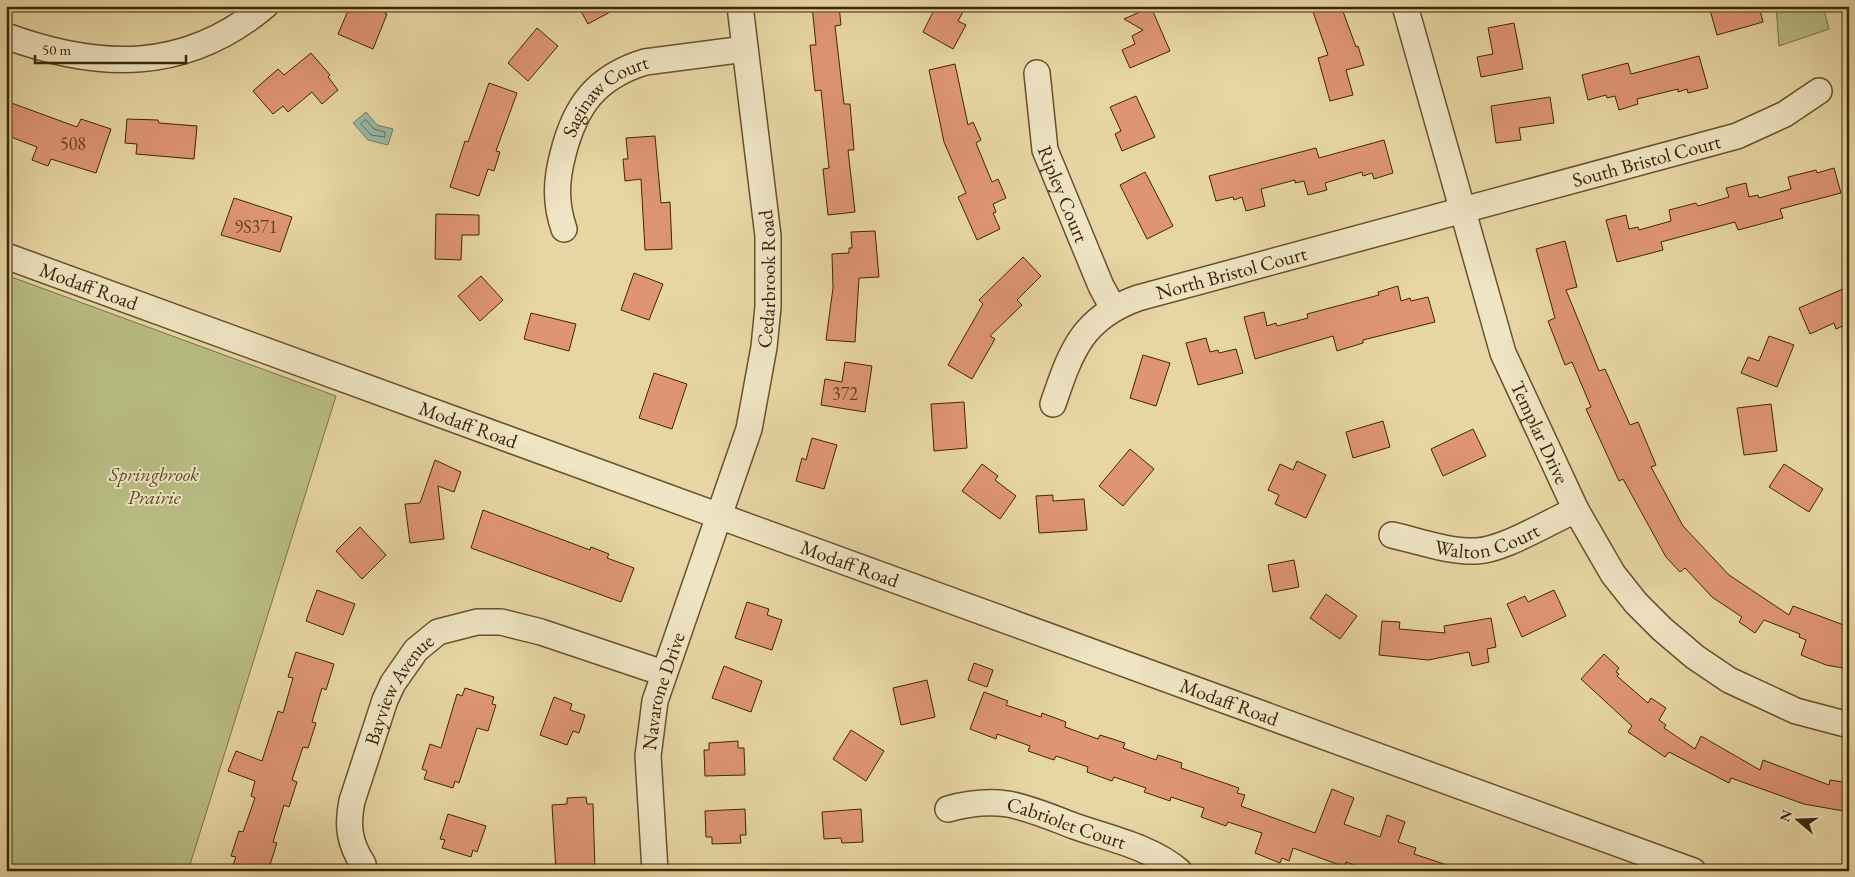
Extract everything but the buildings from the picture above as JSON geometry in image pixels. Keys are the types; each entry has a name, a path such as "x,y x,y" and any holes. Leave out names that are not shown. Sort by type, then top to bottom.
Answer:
{"street":[{"path":"6,36 76,57 114,60 142,59 194,47 218,37 236,27 265,6"},
{"name":"Cedarbrook Road","path":"719,516 749,430 763,356 768,307 768,236 740,6"},
{"name":"Templar Drive","path":"1405,6 1503,353 1576,510 1613,574 1636,603 1662,629 1695,657 1729,680 1796,712 1849,726"},
{"name":"Saginaw Court","path":"564,229 558,213 556,197 558,173 570,128 585,100 598,87 629,67 645,62 745,50"},
{"name":"Ripley Court","path":"1037,73 1045,150 1113,308"},
{"name":"South Bristol Court","path":"1463,212 1737,136 1785,114 1819,90"},
{"name":"North Bristol Court","path":"1053,404 1075,346 1089,328 1113,308 1138,298 1463,212"},
{"name":"Modaff Road","path":"6,256 1693,871"},
{"name":"Walton Court","path":"1392,535 1452,549 1478,551 1498,547 1576,510"},
{"name":"Navarone Drive","path":"655,871 648,756 655,701 663,673 719,516"},
{"name":"Bayview Avenue","path":"363,864 354,850 349,834 348,818 352,801 385,700 393,683 416,650 438,632 477,622 501,622 541,632 663,673"},
{"name":"Cabriolet Court","path":"948,809 966,804 986,802 1010,804 1138,849 1160,858 1179,871"}],"green space":[{"path":"1776,6 1823,6 1829,29 1779,46"},
{"name":"Springbrook Prairie","path":"6,275 336,396 188,871 6,871"}],"water":[{"path":"366,112 377,125 393,129 388,145 368,140 353,123"}]}
